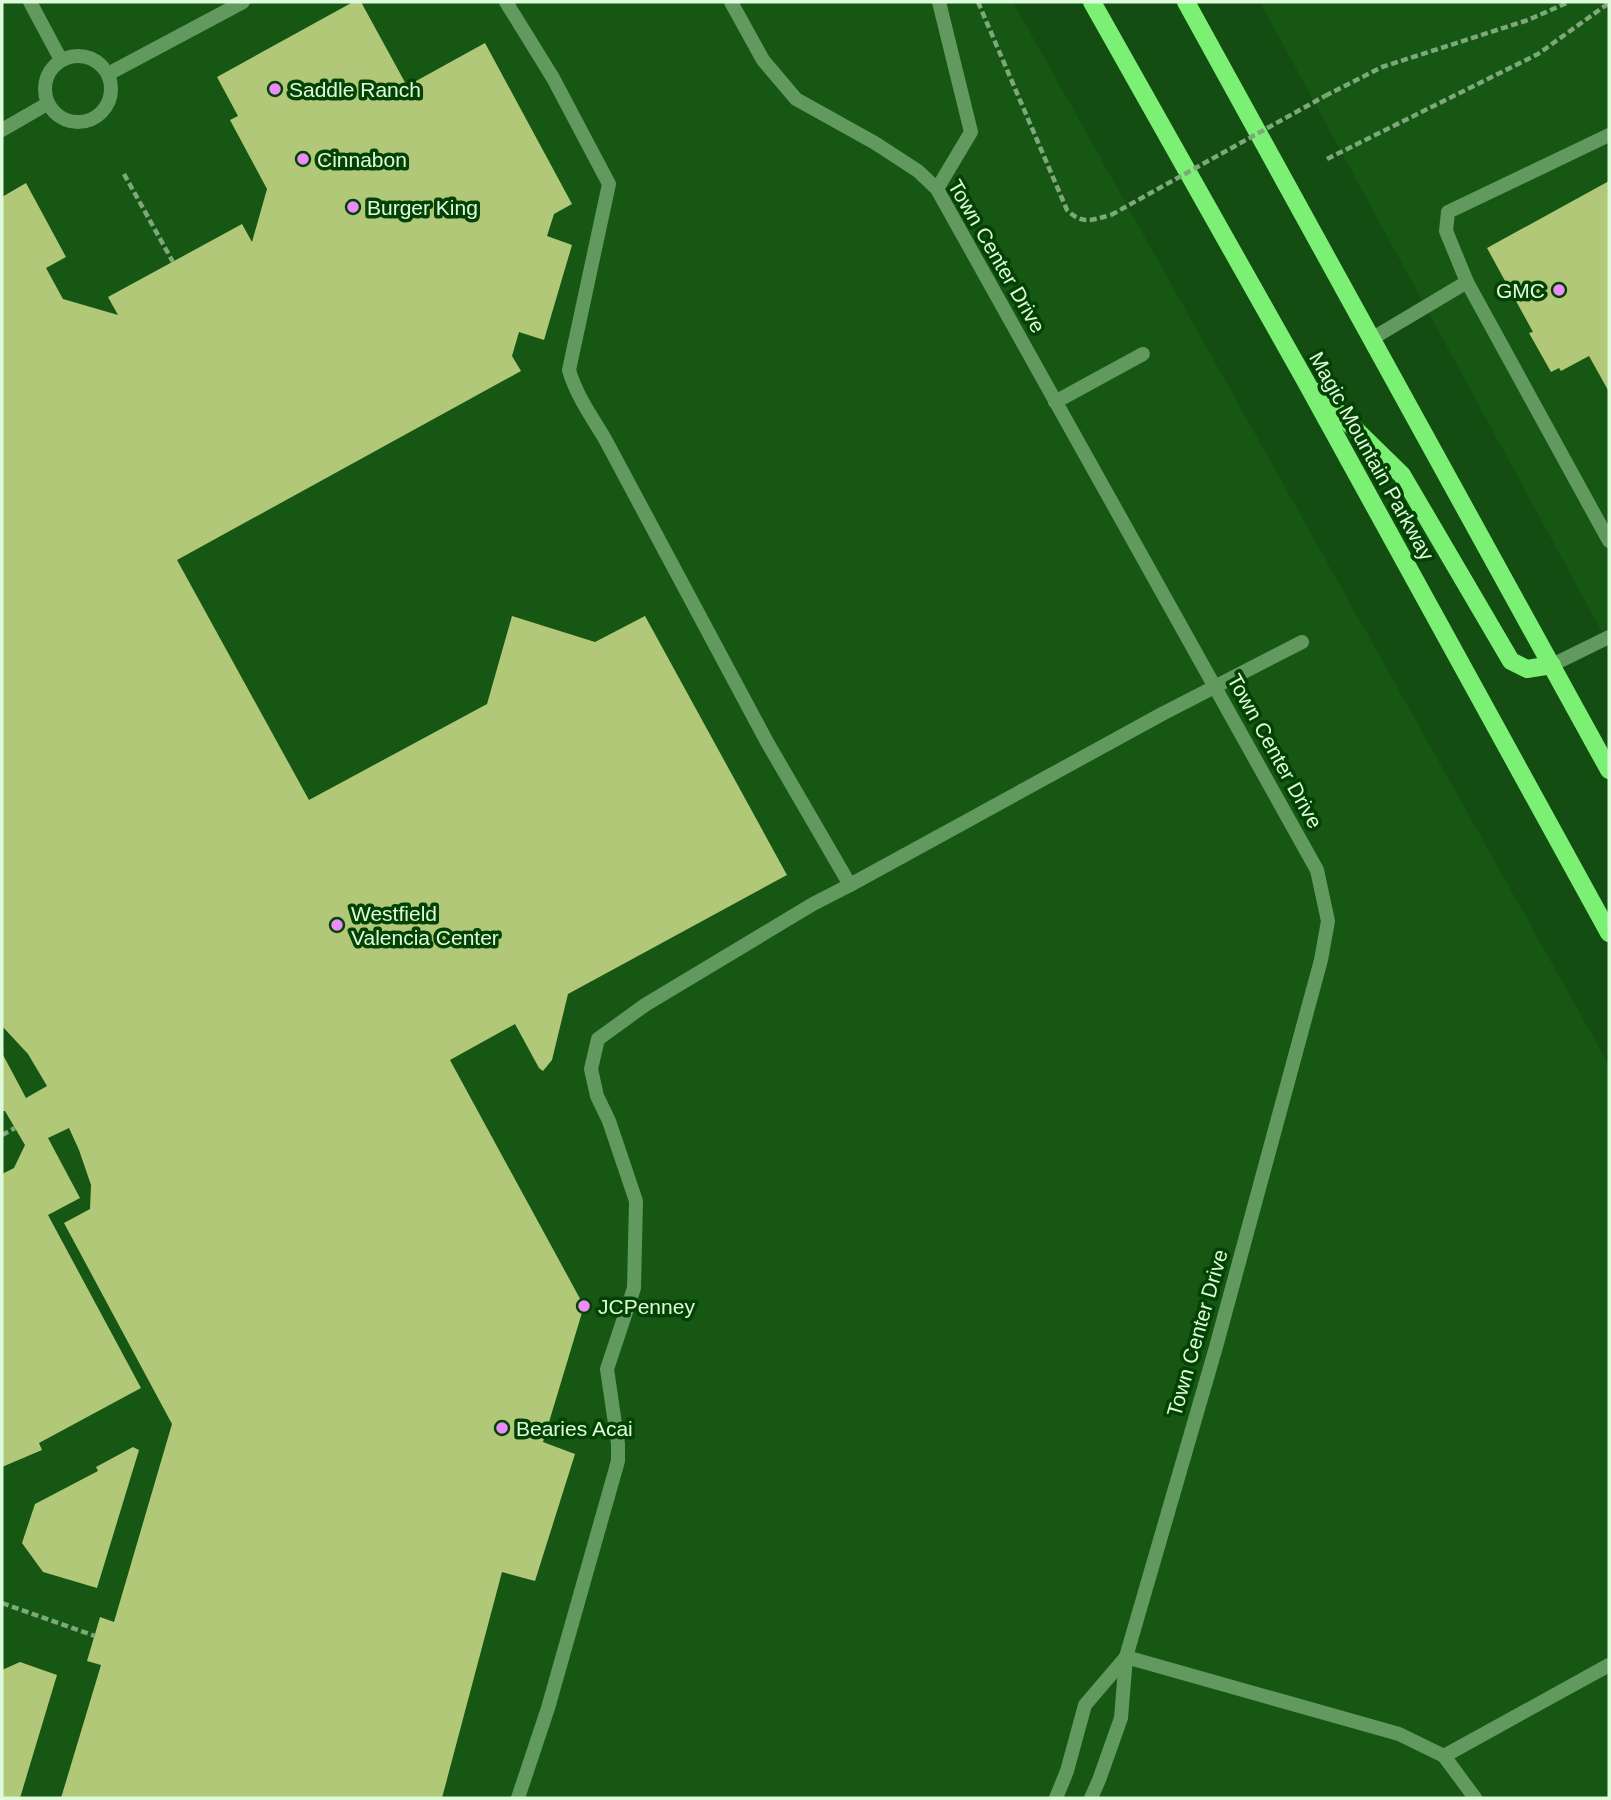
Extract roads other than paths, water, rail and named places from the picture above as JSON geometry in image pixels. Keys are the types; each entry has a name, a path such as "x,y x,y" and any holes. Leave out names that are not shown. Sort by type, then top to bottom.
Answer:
{"main road":[{"name":"Magic Mountain Parkway","path":"1092,2 1305,380 1609,933"},
{"path":"1186,2 1609,771"},
{"path":"1305,380 1402,475 1511,661 1527,668 1552,665"}],"street":[{"path":"30,2 61,60"},
{"path":"108,74 243,2"},
{"path":"506,2 552,78 609,184 569,370 572,379 767,742 850,885"},
{"name":"Town Center Drive","path":"731,2 763,60 796,99 886,150 918,171 937,189 1317,870 1328,921 1321,960 1216,1347 1126,1657 1121,1718 1091,1798"},
{"path":"937,189 971,132 939,2"},
{"path":"75,55 88,57 99,63 108,74 110,99 103,111 93,119 67,121 47,104 44,92 46,78 52,67 61,60 75,55"},
{"path":"2,130 47,104"},
{"path":"1609,135 1448,212 1446,231 1467,282 1609,541"},
{"path":"1373,338 1467,282"},
{"path":"1055,402 1143,354"},
{"path":"1552,665 1609,637"},
{"path":"519,1798 548,1708 618,1461 607,1369 634,1288 636,1201 597,1096 591,1069 598,1039 645,1004 813,904 1301,642"},
{"path":"1126,1657 1399,1734 1444,1756 1475,1798"},
{"name":"Town Center Drive","path":"1056,1798 1067,1771 1085,1705 1126,1657"},
{"path":"1444,1756 1609,1665"}],"place":[{"name":"Saddle Ranch","path":"275,89"},
{"name":"Cinnabon","path":"303,159"},
{"name":"Burger King","path":"353,207"},
{"name":"GMC","path":"1559,290"},
{"name":"Westfield Valencia Center","path":"337,925"},
{"name":"JCPenney","path":"584,1306"},
{"name":"Bearies Acai","path":"502,1428"}]}
